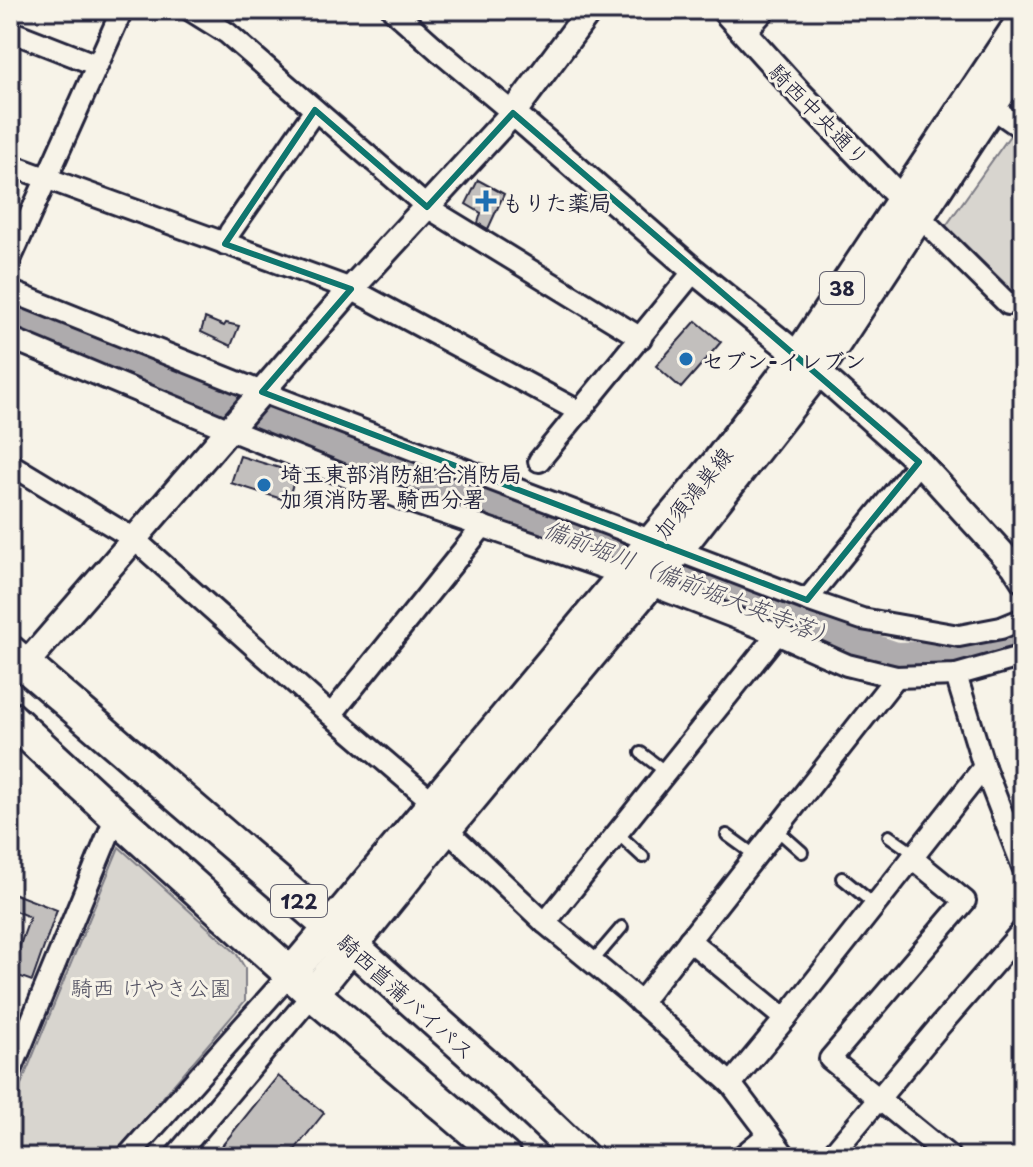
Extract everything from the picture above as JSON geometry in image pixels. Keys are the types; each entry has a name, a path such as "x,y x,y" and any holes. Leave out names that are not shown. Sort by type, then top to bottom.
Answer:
{"highway":[{"name":"騎西菖蒲バイパス","path":"15,666 341,937 498,1077 582,1157"},
{"name":"122","path":"10,718 302,983 504,1157"}],"main road":[{"name":"加須鴻巣線","path":"302,983 636,580 807,364 910,207 1017,17"},
{"name":"加須鴻巣線","path":"910,207 990,106 1023,57"}],"street":[{"path":"10,260 122,10"},
{"path":"190,10 227,33 427,207 641,338"},
{"path":"393,10 919,462 1020,567"},
{"path":"15,666 134,539 351,289 513,113 590,10"},
{"name":"騎西中央通り","path":"724,10 910,207"},
{"path":"744,33 765,10"},
{"path":"10,31 97,65"},
{"path":"990,106 1023,129"},
{"path":"225,244 230,232 315,110"},
{"path":"10,165 351,289 580,412"},
{"path":"910,207 1008,304"},
{"path":"539,461 694,271"},
{"path":"10,291 260,396 662,548 862,619 959,636 1001,628 1023,619"},
{"path":"10,338 405,500 636,580 777,634 847,665 896,677 956,675 1023,656"},
{"path":"807,600 919,462"},
{"path":"10,464 134,539 440,816 545,923 731,1084 786,1157"},
{"path":"331,715 483,526"},
{"path":"545,923 777,634"},
{"path":"956,675 984,767 1023,867"},
{"path":"640,1003 896,677"},
{"path":"731,1084 984,767"},
{"path":"10,1073 116,816"},
{"path":"914,856 965,901 830,1059 950,1157"},
{"path":"830,1157 1023,930"},
{"path":"689,940 785,1019"},
{"path":"127,1157 302,983"},
{"path":"175,1157 302,983"},
{"path":"741,1157 769,1134"}],"lane":[{"path":"641,753 666,772"},
{"path":"776,829 802,852"},
{"path":"617,833 643,857"},
{"path":"727,835 756,856"},
{"path":"889,836 914,856"},
{"path":"842,878 875,905"},
{"path":"592,962 622,927"}],"highlighted area":[{"path":"315,110 427,207 513,113 919,462 807,600 262,392 351,289 225,244"}],"green space":[{"path":"1011,134 1023,143 1022,300 946,226"},
{"name":"騎西 けやき公園","path":"119,847 236,953 245,968 245,1001 112,1157 10,1157 10,1111"}],"building":[{"path":"478,180 504,194 488,229 478,223 481,213 466,204"},
{"path":"205,318 224,326 226,323 239,326 231,346 201,332"},
{"path":"696,321 721,342 681,388 656,366"},
{"path":"240,456 296,473 288,501 231,483"},
{"path":"10,892 57,910 32,981 10,973 30,917 10,909"},
{"path":"278,1076 324,1113 289,1157 213,1157"}],"waterway":[{"name":"備前堀川（備前堀大英寺落）","path":"10,315 139,369 478,498 721,597 896,658 968,656 1023,642"}],"place":[{"name":"もりた薬局","path":"486,201"},
{"name":"セブン-イレブン","path":"686,359"},
{"name":"埼玉東部消防組合消防局 加須消防署 騎西分署","path":"264,485"}]}
